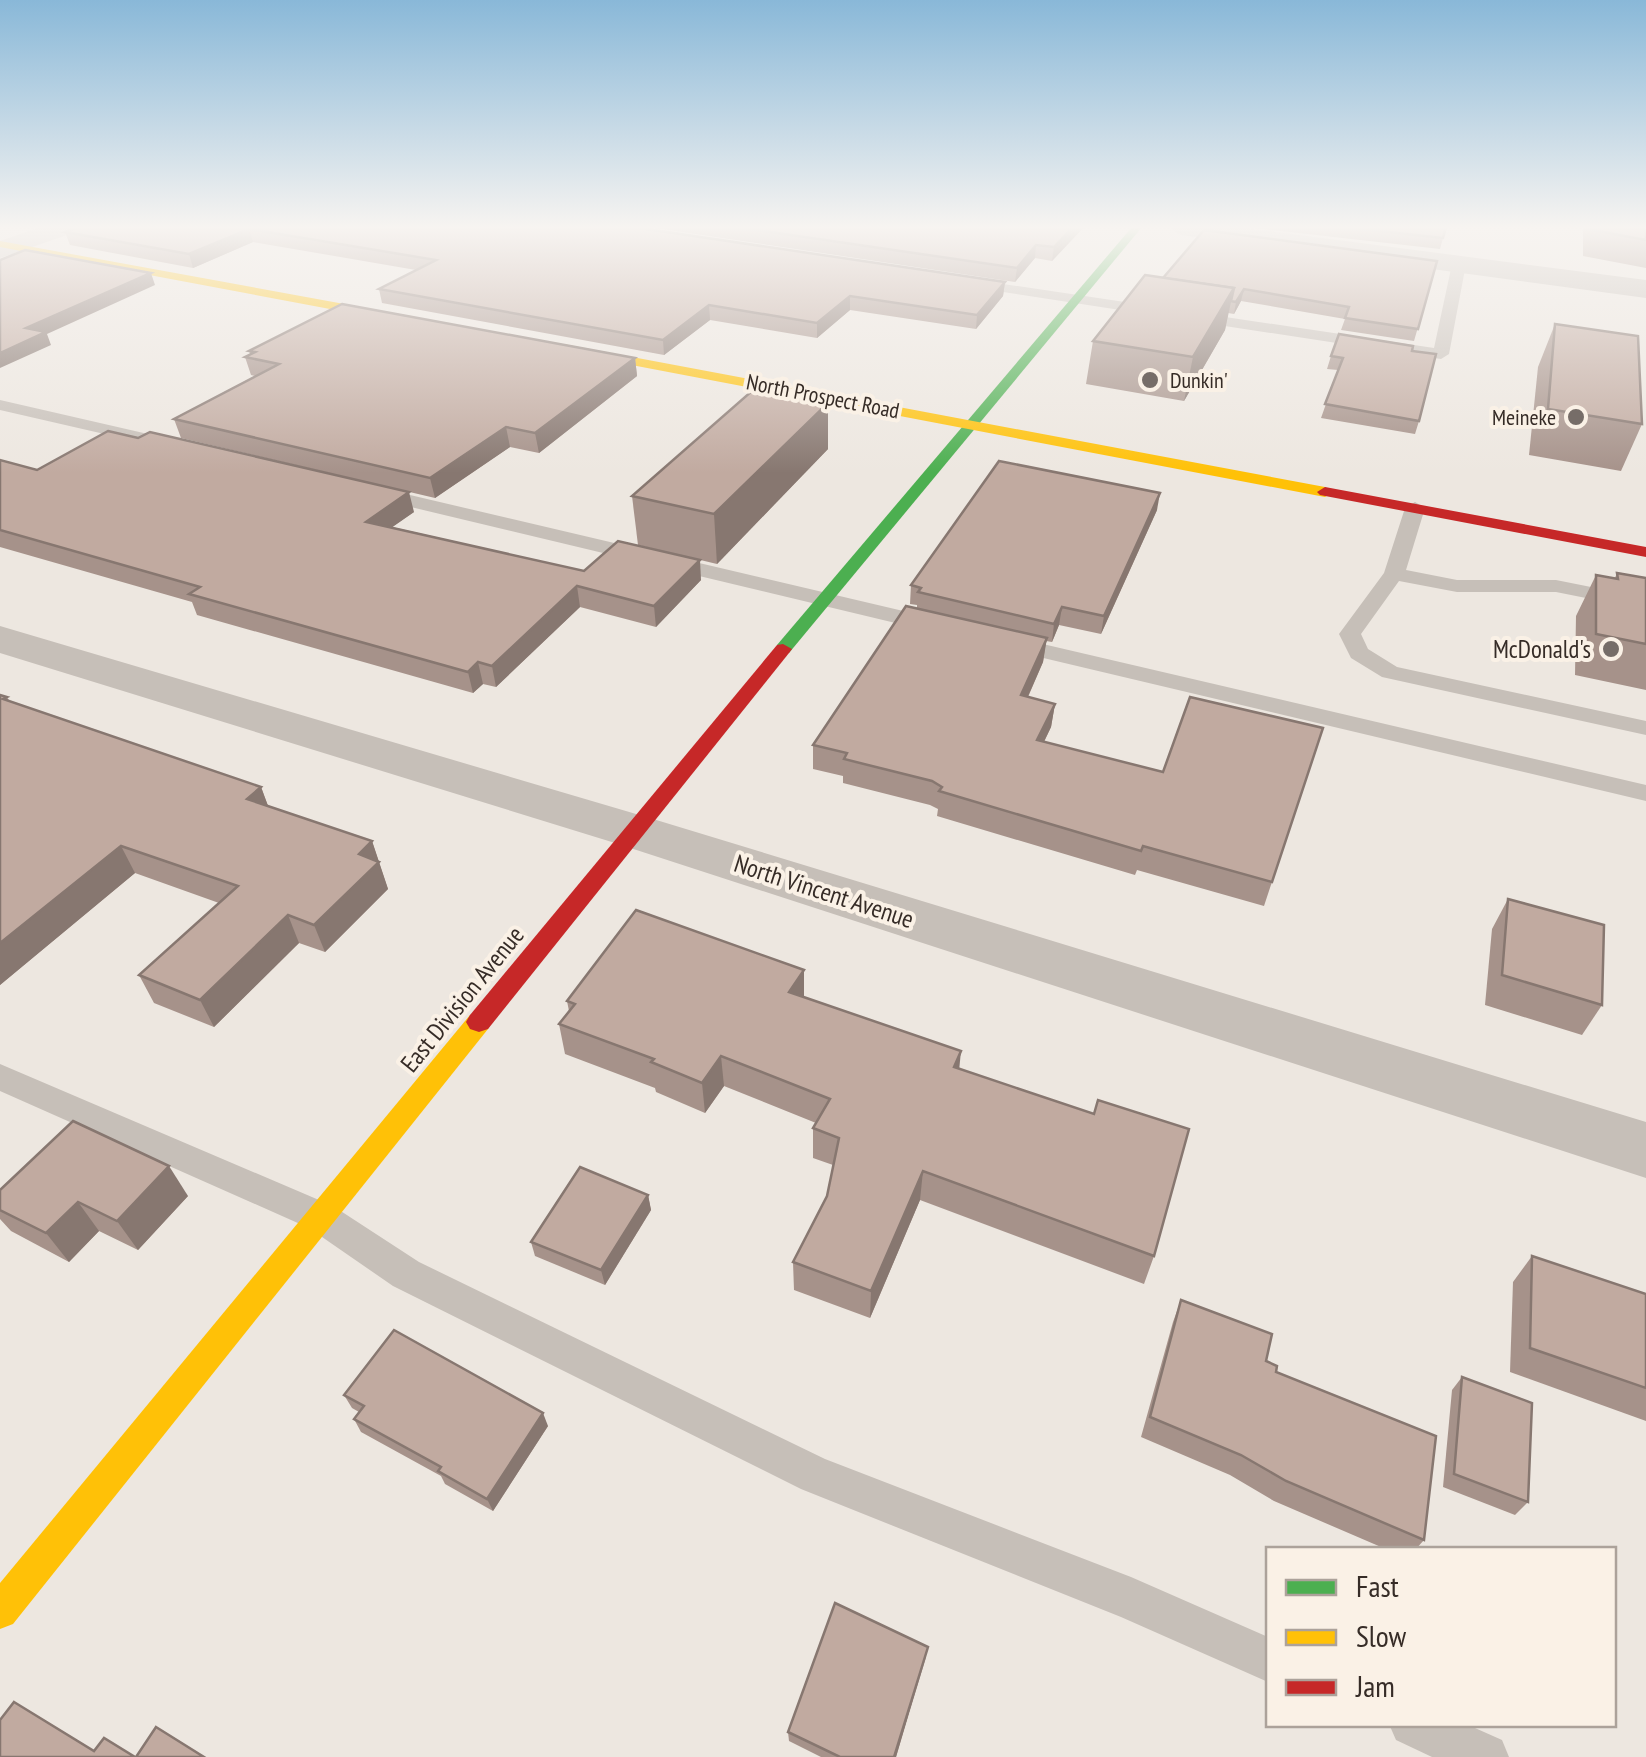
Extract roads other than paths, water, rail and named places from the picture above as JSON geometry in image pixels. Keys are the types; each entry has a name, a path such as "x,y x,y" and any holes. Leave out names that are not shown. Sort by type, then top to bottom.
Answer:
{"street":[{"path":"350,309 432,324"},
{"name":"East Division Avenue","path":"0,1612 634,831 1068,309"},
{"name":"North Prospect Road","path":"547,345 1646,552"},
{"name":"North Vincent Avenue","path":"0,639 634,831 1646,1150"}],"lane":[{"path":"1142,309 1441,354 1450,309"},
{"path":"0,404 193,450"},
{"path":"346,486 957,631"},
{"path":"1415,508 1394,574 1350,634 1359,653 1390,672 1646,728"},
{"path":"1394,574 1457,586 1556,586 1646,604"},
{"path":"996,640 1646,792"},
{"path":"0,1078 321,1217 406,1274 815,1475 1131,1599 1266,1659"},
{"path":"1419,1727 1485,1757"}],"place":[{"name":"Dunkin'","path":"1150,380"},
{"name":"Meineke","path":"1576,417"},
{"name":"McDonald's","path":"1611,649"}]}
